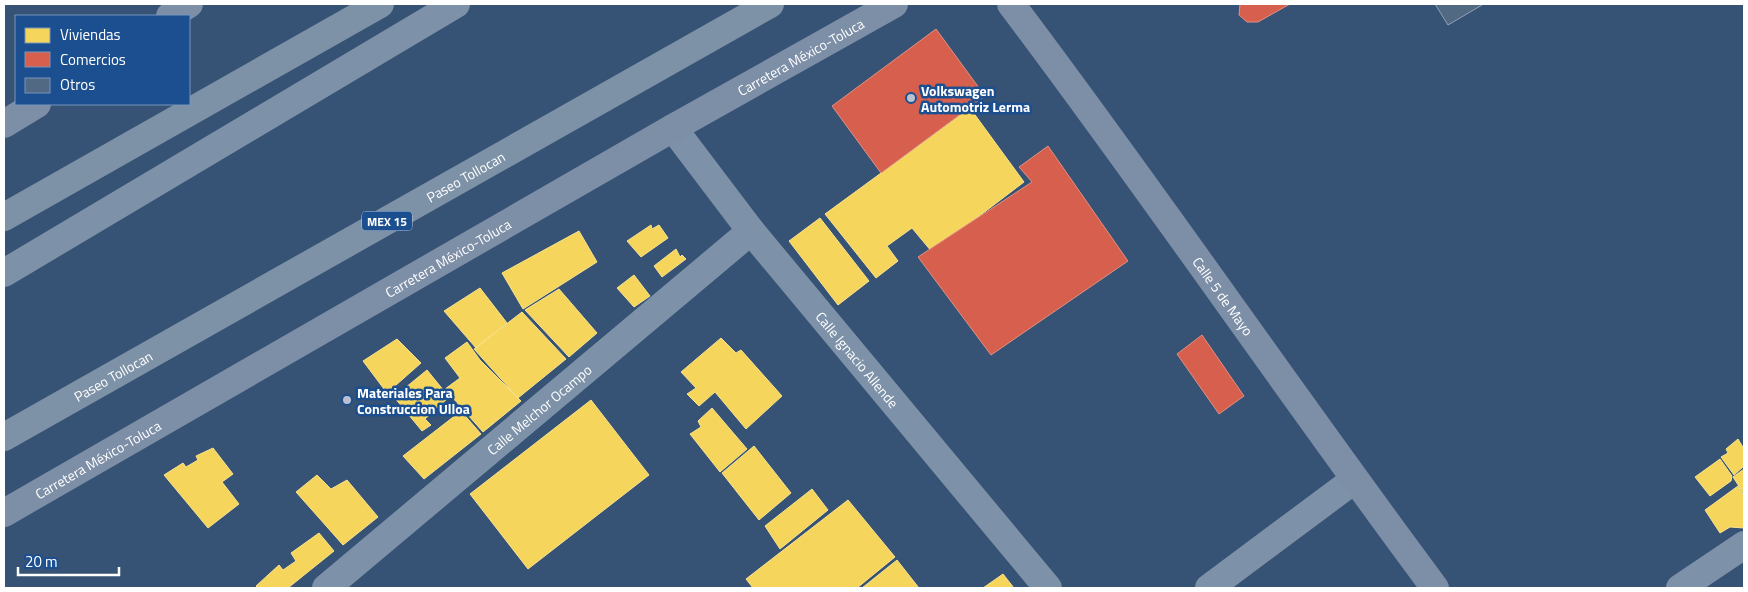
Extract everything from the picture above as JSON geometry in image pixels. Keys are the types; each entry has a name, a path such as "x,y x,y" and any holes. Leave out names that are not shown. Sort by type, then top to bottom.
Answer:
{"highway":[{"path":"4,217 380,4"},
{"name":"Paseo Tollocan","path":"4,437 770,4"}],"main road":[{"path":"172,15 189,4"},
{"path":"838,36 850,4"},
{"name":"Carretera México-Toluca","path":"4,513 673,128 894,4"},
{"name":"Calle 5 de Mayo","path":"1011,4 1199,259 1354,480 1436,588"},
{"path":"4,124 35,105"}],"street":[{"path":"4,273 456,4"},
{"name":"Calle Ignacio Allende","path":"673,128 751,231 1048,588"},
{"name":"Calle Melchor Ocampo","path":"326,588 751,231"},
{"path":"1209,588 1354,480"},
{"path":"1680,588 1744,545"}],"building: Viviendas":[{"path":"970,108 1024,182 932,252 912,228 887,246 898,261 876,278 825,214"},
{"path":"820,218 869,281 838,305 789,241"},
{"path":"651,225 652,229 659,225 668,238 641,257 627,241"},
{"path":"579,231 597,262 523,309 502,273"},
{"path":"676,249 680,257 682,255 686,259 662,277 654,266"},
{"path":"634,275 650,296 634,307 617,288"},
{"path":"480,288 507,323 476,348 444,311"},
{"path":"559,289 597,333 569,357 525,310"},
{"path":"522,312 566,359 518,398 474,349"},
{"path":"721,338 736,353 741,350 782,396 746,429 715,392 699,406 687,394 696,388 681,372"},
{"path":"397,339 421,363 387,393 363,361"},
{"path":"467,342 480,360 521,401 483,432 445,389 460,378 445,358"},
{"path":"427,370 449,397 425,419 431,425 422,431 394,397"},
{"path":"591,400 649,475 528,569 470,494"},
{"path":"712,408 747,449 720,472 690,434 701,427 698,421"},
{"path":"461,411 481,434 424,479 403,456"},
{"path":"1738,439 1744,449 1744,466 1734,475 1721,457 1728,453 1726,449"},
{"path":"754,446 791,493 759,520 722,473"},
{"path":"213,448 233,474 222,482 239,504 208,528 164,475 183,463 186,467 198,460 196,456"},
{"path":"1720,459 1732,476 1731,481 1710,496 1695,477"},
{"path":"1744,469 1744,494 1733,477"},
{"path":"317,475 331,489 347,480 378,517 343,545 296,492"},
{"path":"1738,486 1744,496 1744,528 1730,527 1720,533 1705,510"},
{"path":"812,489 828,510 780,549 765,526"},
{"path":"848,500 895,557 857,588 753,588 746,579"},
{"path":"319,533 334,551 288,588 258,588 256,586 279,565 283,570 296,561 291,553"},
{"path":"897,560 919,588 862,588"},
{"path":"1003,574 1014,588 983,588"}],"building: Comercios":[{"path":"1240,4 1290,4 1258,22 1247,22 1239,15"},
{"path":"936,29 985,96 881,173 832,106"},
{"path":"1048,146 1128,261 991,355 918,257 1032,182 1019,167"},
{"path":"1202,335 1244,396 1219,414 1177,354"}],"building: Otros":[{"path":"1435,4 1481,4 1482,5 1448,25"}],"place":[{"name":"Volkswagen Automotriz Lerma","path":"911,98"},
{"name":"Materiales Para Construccion Ulloa","path":"347,400"}]}
